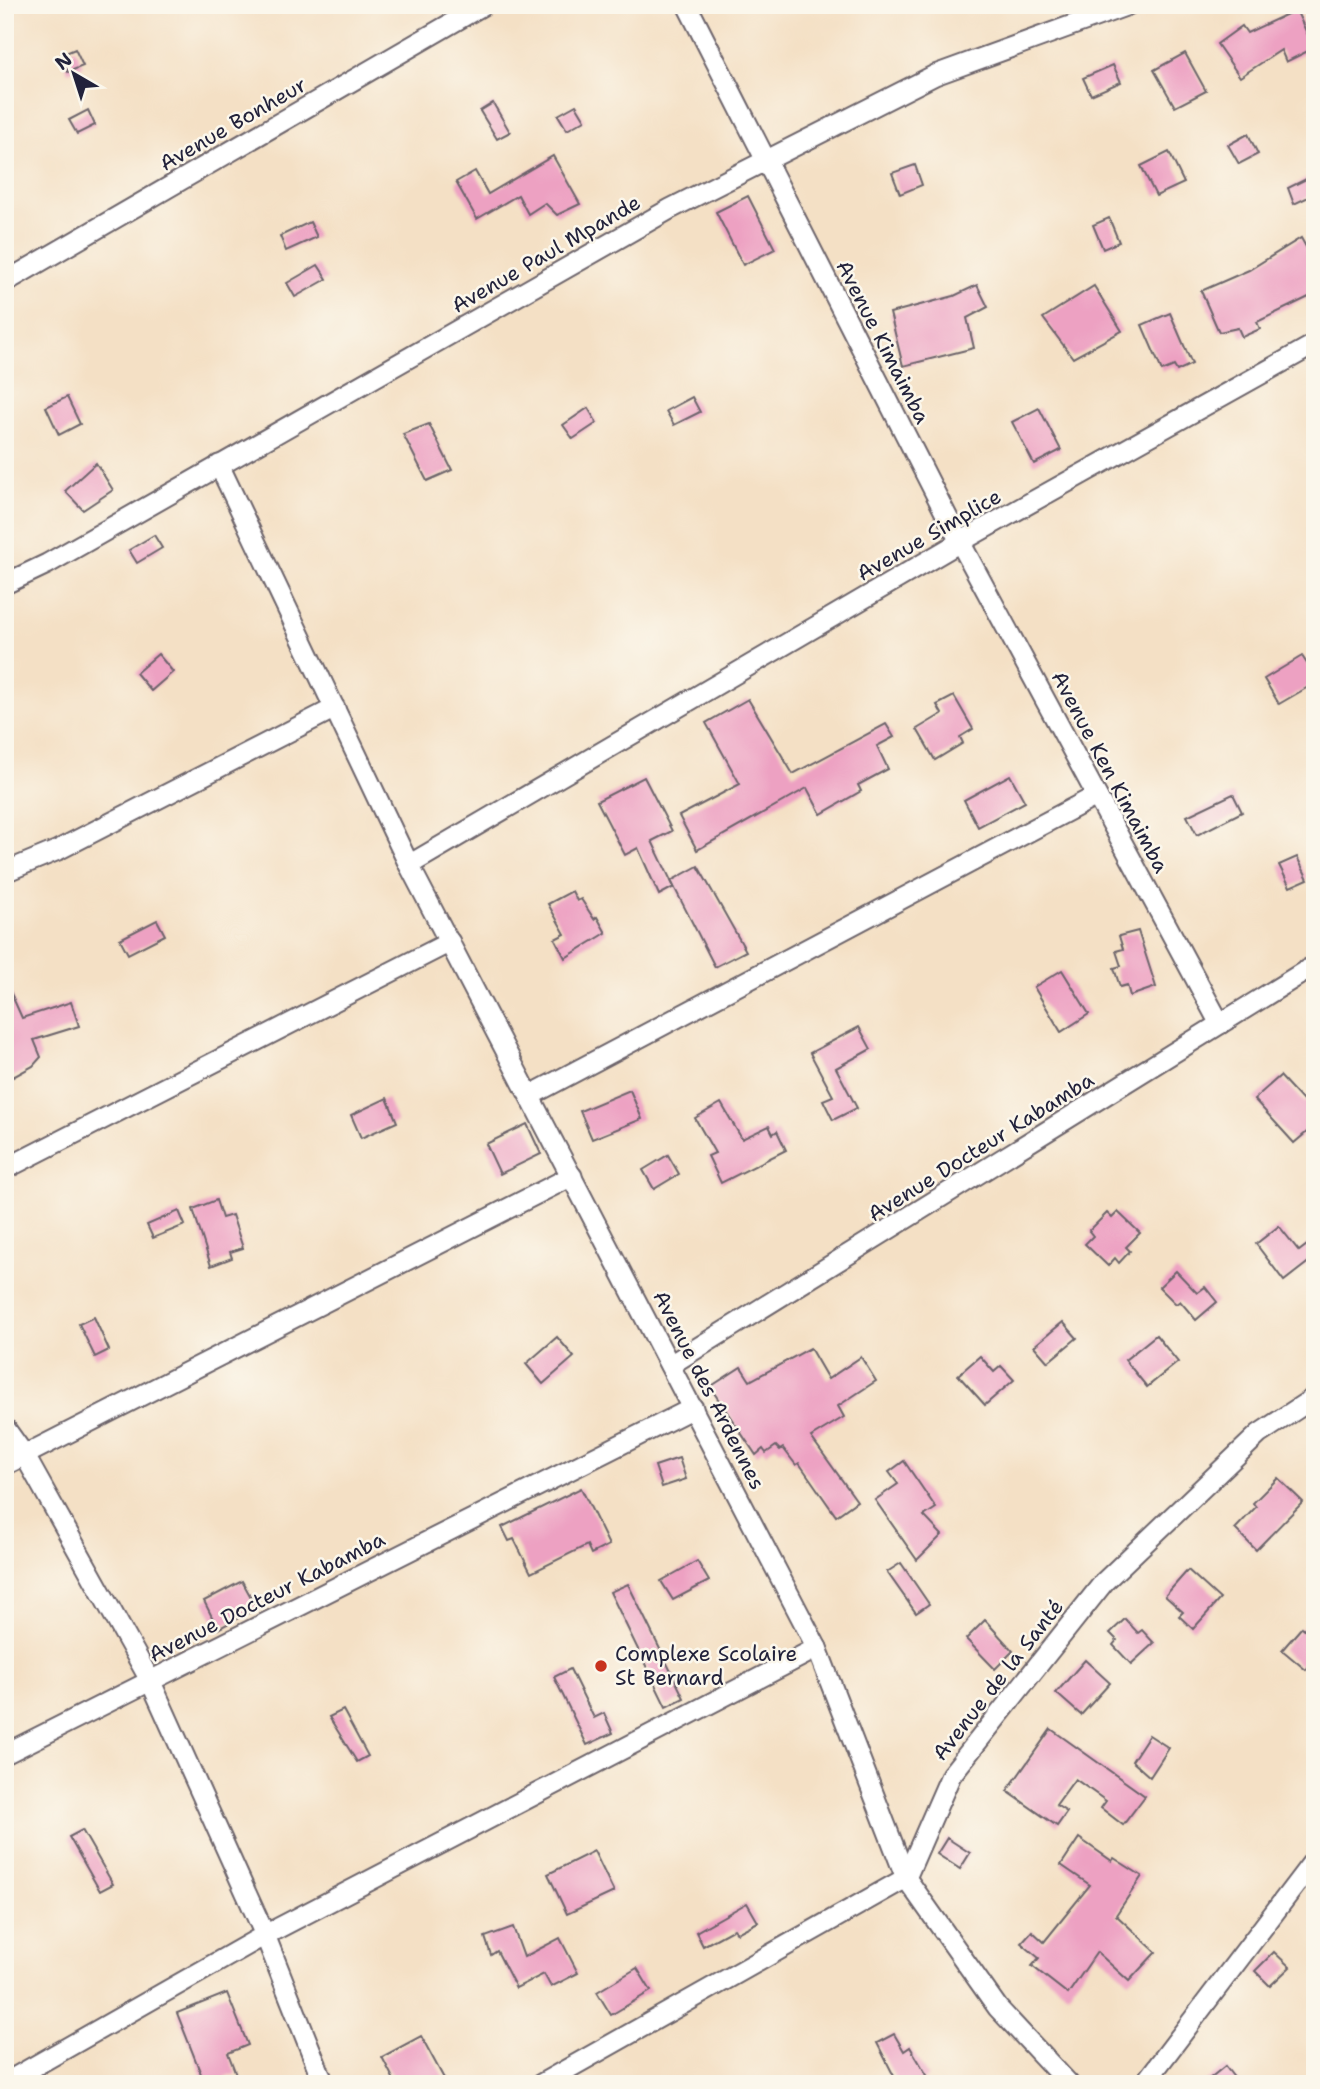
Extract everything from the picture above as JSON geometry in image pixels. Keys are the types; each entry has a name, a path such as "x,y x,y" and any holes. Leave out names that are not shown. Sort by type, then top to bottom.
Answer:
{"street":[{"name":"Avenue Bonheur","path":"5,282 483,5"},
{"name":"Avenue Kimaimba","path":"687,5 960,542"},
{"name":"Avenue Paul Mpande","path":"5,584 219,466 670,209 935,75 1128,5"},
{"name":"Avenue Simplice","path":"409,865 960,542 1315,344"},
{"name":"Avenue des Ardennes","path":"219,466 409,865 817,1648 906,1878 998,2008 1058,2081"},
{"name":"Avenue Ken Kimaimba","path":"960,542 1220,1024"},
{"path":"5,872 58,850 335,708"},
{"path":"531,1095 1096,796"},
{"path":"5,1168 450,942"},
{"name":"Avenue Docteur Kabamba","path":"670,1365 1315,965"},
{"path":"5,1465 572,1176"},
{"name":"Avenue de la Santé","path":"906,1878 951,1775 1104,1582 1259,1434 1315,1397"},
{"name":"Avenue Docteur Kabamba","path":"324,2084 265,1935 150,1681 693,1408"},
{"path":"5,1428 24,1456 150,1681 5,1754"},
{"path":"5,2083 265,1935 817,1648"},
{"path":"1144,2084 1315,1859"},
{"path":"541,2084 906,1878"}],"building":[{"path":"1296,10 1314,48 1286,62 1281,50 1240,77 1217,44 1242,26 1247,33"},
{"path":"75,49 83,66 68,72 61,55"},
{"path":"1185,53 1206,91 1175,107 1154,70"},
{"path":"1113,65 1121,82 1091,95 1083,78"},
{"path":"493,103 510,132 497,139 480,111"},
{"path":"576,105 585,120 567,130 558,115"},
{"path":"88,110 95,125 77,134 69,120"},
{"path":"1248,134 1258,154 1239,164 1228,145"},
{"path":"1169,152 1184,183 1156,196 1141,166"},
{"path":"553,156 580,204 557,215 545,203 528,214 518,195 477,219 456,182 475,171 488,194"},
{"path":"915,165 922,185 900,194 892,173"},
{"path":"1308,178 1315,194 1294,204 1288,188"},
{"path":"748,196 775,249 743,265 716,212"},
{"path":"1109,218 1119,242 1103,249 1093,225"},
{"path":"310,222 317,237 286,251 280,236"},
{"path":"1301,238 1315,263 1315,267 1309,271 1315,282 1315,294 1257,322 1260,329 1242,337 1238,328 1219,332 1201,291 1249,270"},
{"path":"318,265 327,279 295,297 287,283"},
{"path":"977,285 988,307 967,318 974,348 903,366 890,313 954,296"},
{"path":"1094,286 1122,331 1073,358 1043,318"},
{"path":"1170,313 1192,364 1177,371 1174,366 1162,371 1142,325"},
{"path":"67,397 80,424 59,435 46,407"},
{"path":"692,397 700,412 674,425 666,411"},
{"path":"588,408 597,423 573,439 563,425"},
{"path":"1039,408 1061,450 1034,464 1012,422"},
{"path":"429,424 452,470 427,481 403,434"},
{"path":"96,463 113,490 83,510 65,491"},
{"path":"154,535 162,548 137,563 129,550"},
{"path":"158,654 173,672 151,691 136,673"},
{"path":"1302,656 1315,676 1315,683 1279,704 1264,679"},
{"path":"954,696 973,729 960,737 963,743 935,760 917,729 942,714 937,705"},
{"path":"748,699 793,774 886,724 894,737 877,746 888,769 858,785 861,791 821,814 807,788 697,850 679,816 740,784 706,723"},
{"path":"1010,775 1025,802 978,827 964,800"},
{"path":"644,777 672,831 652,841 674,887 659,895 638,848 625,855 597,801"},
{"path":"1233,794 1242,812 1197,835 1187,816"},
{"path":"1297,857 1308,879 1290,887 1279,865"},
{"path":"698,866 746,951 715,967 671,881"},
{"path":"572,891 577,901 581,899 594,919 597,917 606,933 565,958 555,939 565,934 548,904"},
{"path":"157,920 165,935 128,954 120,939"},
{"path":"1138,931 1156,987 1130,996 1127,985 1120,987 1114,968 1121,966 1116,951 1123,949 1119,936"},
{"path":"1062,970 1089,1014 1061,1032 1034,987"},
{"path":"5,980 22,1018 71,1002 79,1026 34,1040 41,1057 33,1066 13,1077 11,1072 5,1075"},
{"path":"859,1027 871,1049 836,1068 857,1108 833,1120 823,1100 833,1096 810,1053"},
{"path":"1280,1076 1305,1103 1315,1094 1315,1125 1294,1143 1254,1099"},
{"path":"630,1090 642,1119 592,1139 580,1111"},
{"path":"387,1098 397,1122 361,1138 351,1115"},
{"path":"721,1103 742,1139 769,1126 773,1134 777,1131 786,1150 721,1183 708,1156 715,1153 695,1118"},
{"path":"527,1124 541,1154 500,1174 486,1144"},
{"path":"668,1155 679,1174 654,1189 643,1170"},
{"path":"216,1200 222,1218 232,1215 243,1248 230,1252 232,1258 211,1266 193,1209"},
{"path":"179,1211 185,1225 153,1238 147,1225"},
{"path":"1118,1212 1140,1233 1126,1247 1130,1251 1119,1263 1115,1258 1108,1266 1085,1244 1093,1236 1089,1231 1107,1213 1112,1218"},
{"path":"1279,1226 1299,1251 1315,1239 1315,1257 1284,1281 1256,1244"},
{"path":"1176,1271 1197,1293 1205,1287 1217,1302 1196,1320 1180,1301 1176,1304 1159,1287"},
{"path":"94,1317 109,1350 95,1357 79,1324"},
{"path":"1063,1322 1077,1338 1048,1362 1034,1346"},
{"path":"1156,1335 1178,1362 1147,1387 1125,1360"},
{"path":"557,1337 574,1357 543,1384 526,1364"},
{"path":"810,1348 828,1379 861,1357 876,1381 838,1406 844,1417 811,1437 857,1501 836,1516 799,1463 796,1465 783,1448 780,1450 776,1446 766,1453 763,1449 756,1455 710,1387 741,1367 750,1381"},
{"path":"980,1356 994,1372 1001,1366 1014,1380 985,1405 958,1375"},
{"path":"679,1458 686,1479 662,1487 655,1466"},
{"path":"904,1461 936,1508 924,1516 942,1535 917,1560 875,1500 898,1484 889,1472"},
{"path":"1278,1478 1303,1502 1256,1550 1235,1529 1256,1507 1253,1503"},
{"path":"581,1488 609,1545 591,1554 587,1545 531,1573 514,1539 509,1541 502,1527"},
{"path":"697,1561 709,1581 673,1600 661,1581"},
{"path":"901,1563 929,1604 916,1613 887,1572"},
{"path":"1188,1570 1220,1599 1193,1629 1179,1616 1183,1612 1165,1596"},
{"path":"242,1581 257,1608 218,1629 204,1601"},
{"path":"628,1584 684,1698 666,1707 610,1592"},
{"path":"1125,1619 1138,1633 1142,1630 1154,1643 1131,1664 1113,1645 1117,1640 1110,1633"},
{"path":"985,1620 1013,1651 995,1669 966,1639"},
{"path":"1302,1627 1315,1638 1315,1659 1306,1670 1282,1650"},
{"path":"1085,1660 1110,1683 1081,1715 1056,1693"},
{"path":"570,1669 594,1718 604,1713 613,1733 587,1745 554,1677"},
{"path":"343,1710 368,1756 357,1762 329,1717"},
{"path":"1051,1729 1145,1796 1123,1825 1101,1808 1106,1801 1075,1779 1056,1805 1067,1812 1057,1826 1007,1791"},
{"path":"1149,1735 1169,1748 1150,1777 1132,1761"},
{"path":"82,1830 113,1884 100,1891 69,1837"},
{"path":"947,1838 970,1853 960,1869 937,1854"},
{"path":"1079,1838 1112,1861 1114,1858 1142,1876 1116,1915 1156,1952 1129,1981 1097,1952 1068,1994 1032,1966 1039,1958 1021,1943 1032,1931 1044,1942 1090,1885 1061,1865"},
{"path":"594,1851 614,1892 567,1914 548,1874"},
{"path":"747,1903 758,1922 737,1933 734,1929 703,1946 696,1932"},
{"path":"513,1927 524,1957 560,1938 578,1973 551,1987 544,1974 516,1988 497,1951 491,1955 485,1937"},
{"path":"1274,1952 1290,1967 1270,1986 1255,1971"},
{"path":"637,1968 651,1991 611,2015 597,1992"},
{"path":"227,1993 248,2045 228,2053 236,2074 205,2084 177,2013"},
{"path":"894,2034 904,2051 910,2047 928,2077 916,2084 898,2084 877,2043"},
{"path":"421,2036 447,2084 396,2084 382,2057"},
{"path":"1225,2066 1239,2084 1203,2084"}],"place":[{"name":"Complexe Scolaire St Bernard","path":"601,1666"}]}
